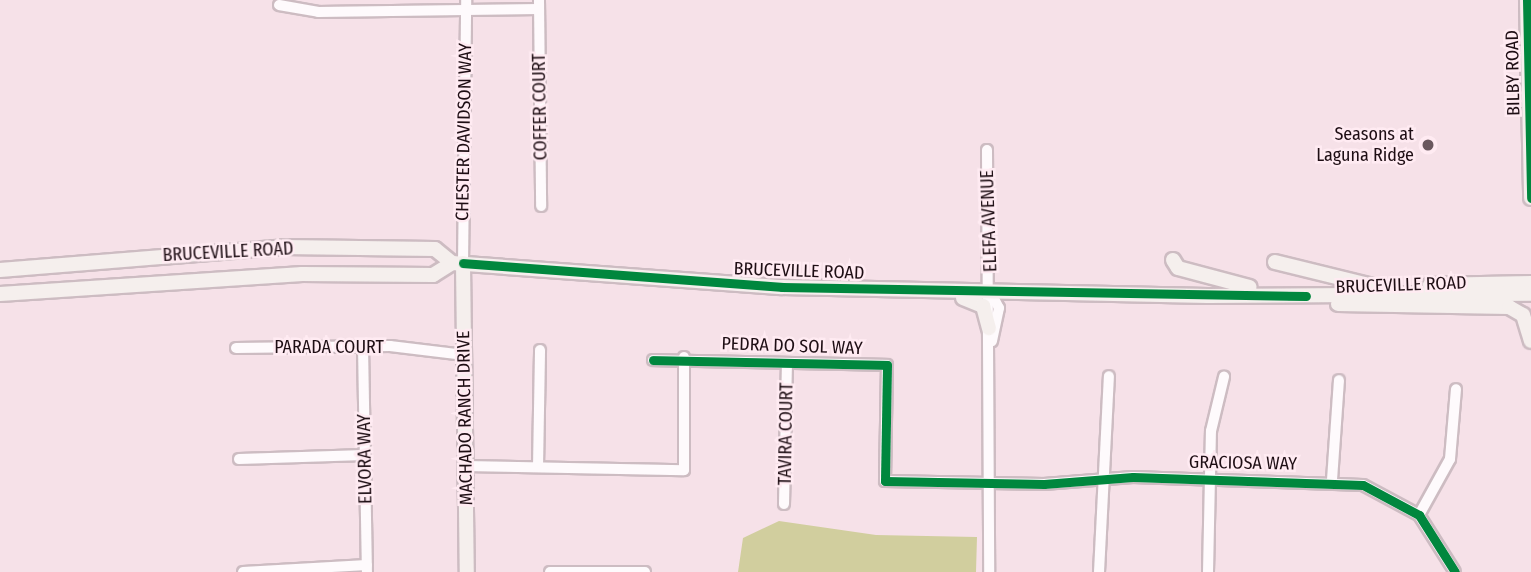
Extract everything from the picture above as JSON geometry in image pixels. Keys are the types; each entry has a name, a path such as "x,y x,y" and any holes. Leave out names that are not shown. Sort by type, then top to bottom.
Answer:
{"main road":[{"name":"BILBY ROAD","path":"1527,0 1531,198"},
{"name":"BILBY ROAD","path":"1530,145 1531,134"},
{"name":"BRUCEVILLE ROAD","path":"0,270 284,247 435,249 457,263 664,282 990,293 1275,296 1531,294"},
{"path":"1173,260 1178,268 1251,287"},
{"path":"1275,262 1377,287"},
{"name":"BRUCEVILLE ROAD","path":"0,294 302,274 433,275 457,263"},
{"name":"MACHADO RANCH DRIVE","path":"457,263 464,355 467,572"},
{"name":"BRUCEVILLE ROAD","path":"1146,293 1251,287 1531,283"},
{"path":"950,292 980,303 990,335"},
{"path":"1275,296 1315,303 1508,307 1523,315 1531,341"}],"street":[{"path":"279,5 539,5"},
{"name":"CHESTER DAVIDSON WAY","path":"457,263 466,5"},
{"name":"COFFER COURT","path":"539,5 541,206"},
{"name":"ELEFA AVENUE","path":"987,150 990,293 989,572"},
{"name":"PARADA COURT","path":"236,348 363,346 464,355"},
{"name":"ELVORA WAY","path":"363,346 367,569"},
{"path":"538,467 540,350"},
{"path":"466,466 684,470 684,357"},
{"name":"PEDRA DO SOL WAY","path":"653,360 684,357 887,365 885,481 990,483"},
{"name":"TAVIRA COURT","path":"784,504 788,363"},
{"path":"1100,572 1101,480 1109,376"},
{"path":"1208,572 1214,410 1224,377"},
{"path":"1332,480 1339,380"},
{"path":"1419,515 1450,459 1456,389"},
{"path":"239,459 365,454"},
{"name":"GRACIOSA WAY","path":"990,483 1210,478 1332,480 1381,491 1419,515 1455,572"},
{"path":"243,572 367,569"},
{"path":"550,572 645,572"}],"shaded area":[{"path":"779,521 876,535 977,537 976,572 738,572 743,538"}],"cycle path":[{"path":"1527,0 1531,198"},
{"path":"463,263 782,287 1306,296"},
{"path":"653,360 887,365 885,481 1044,484 1133,477 1363,485 1419,515 1455,572"}],"place":[{"name":"Seasons at Laguna Ridge","path":"1428,145"}]}
